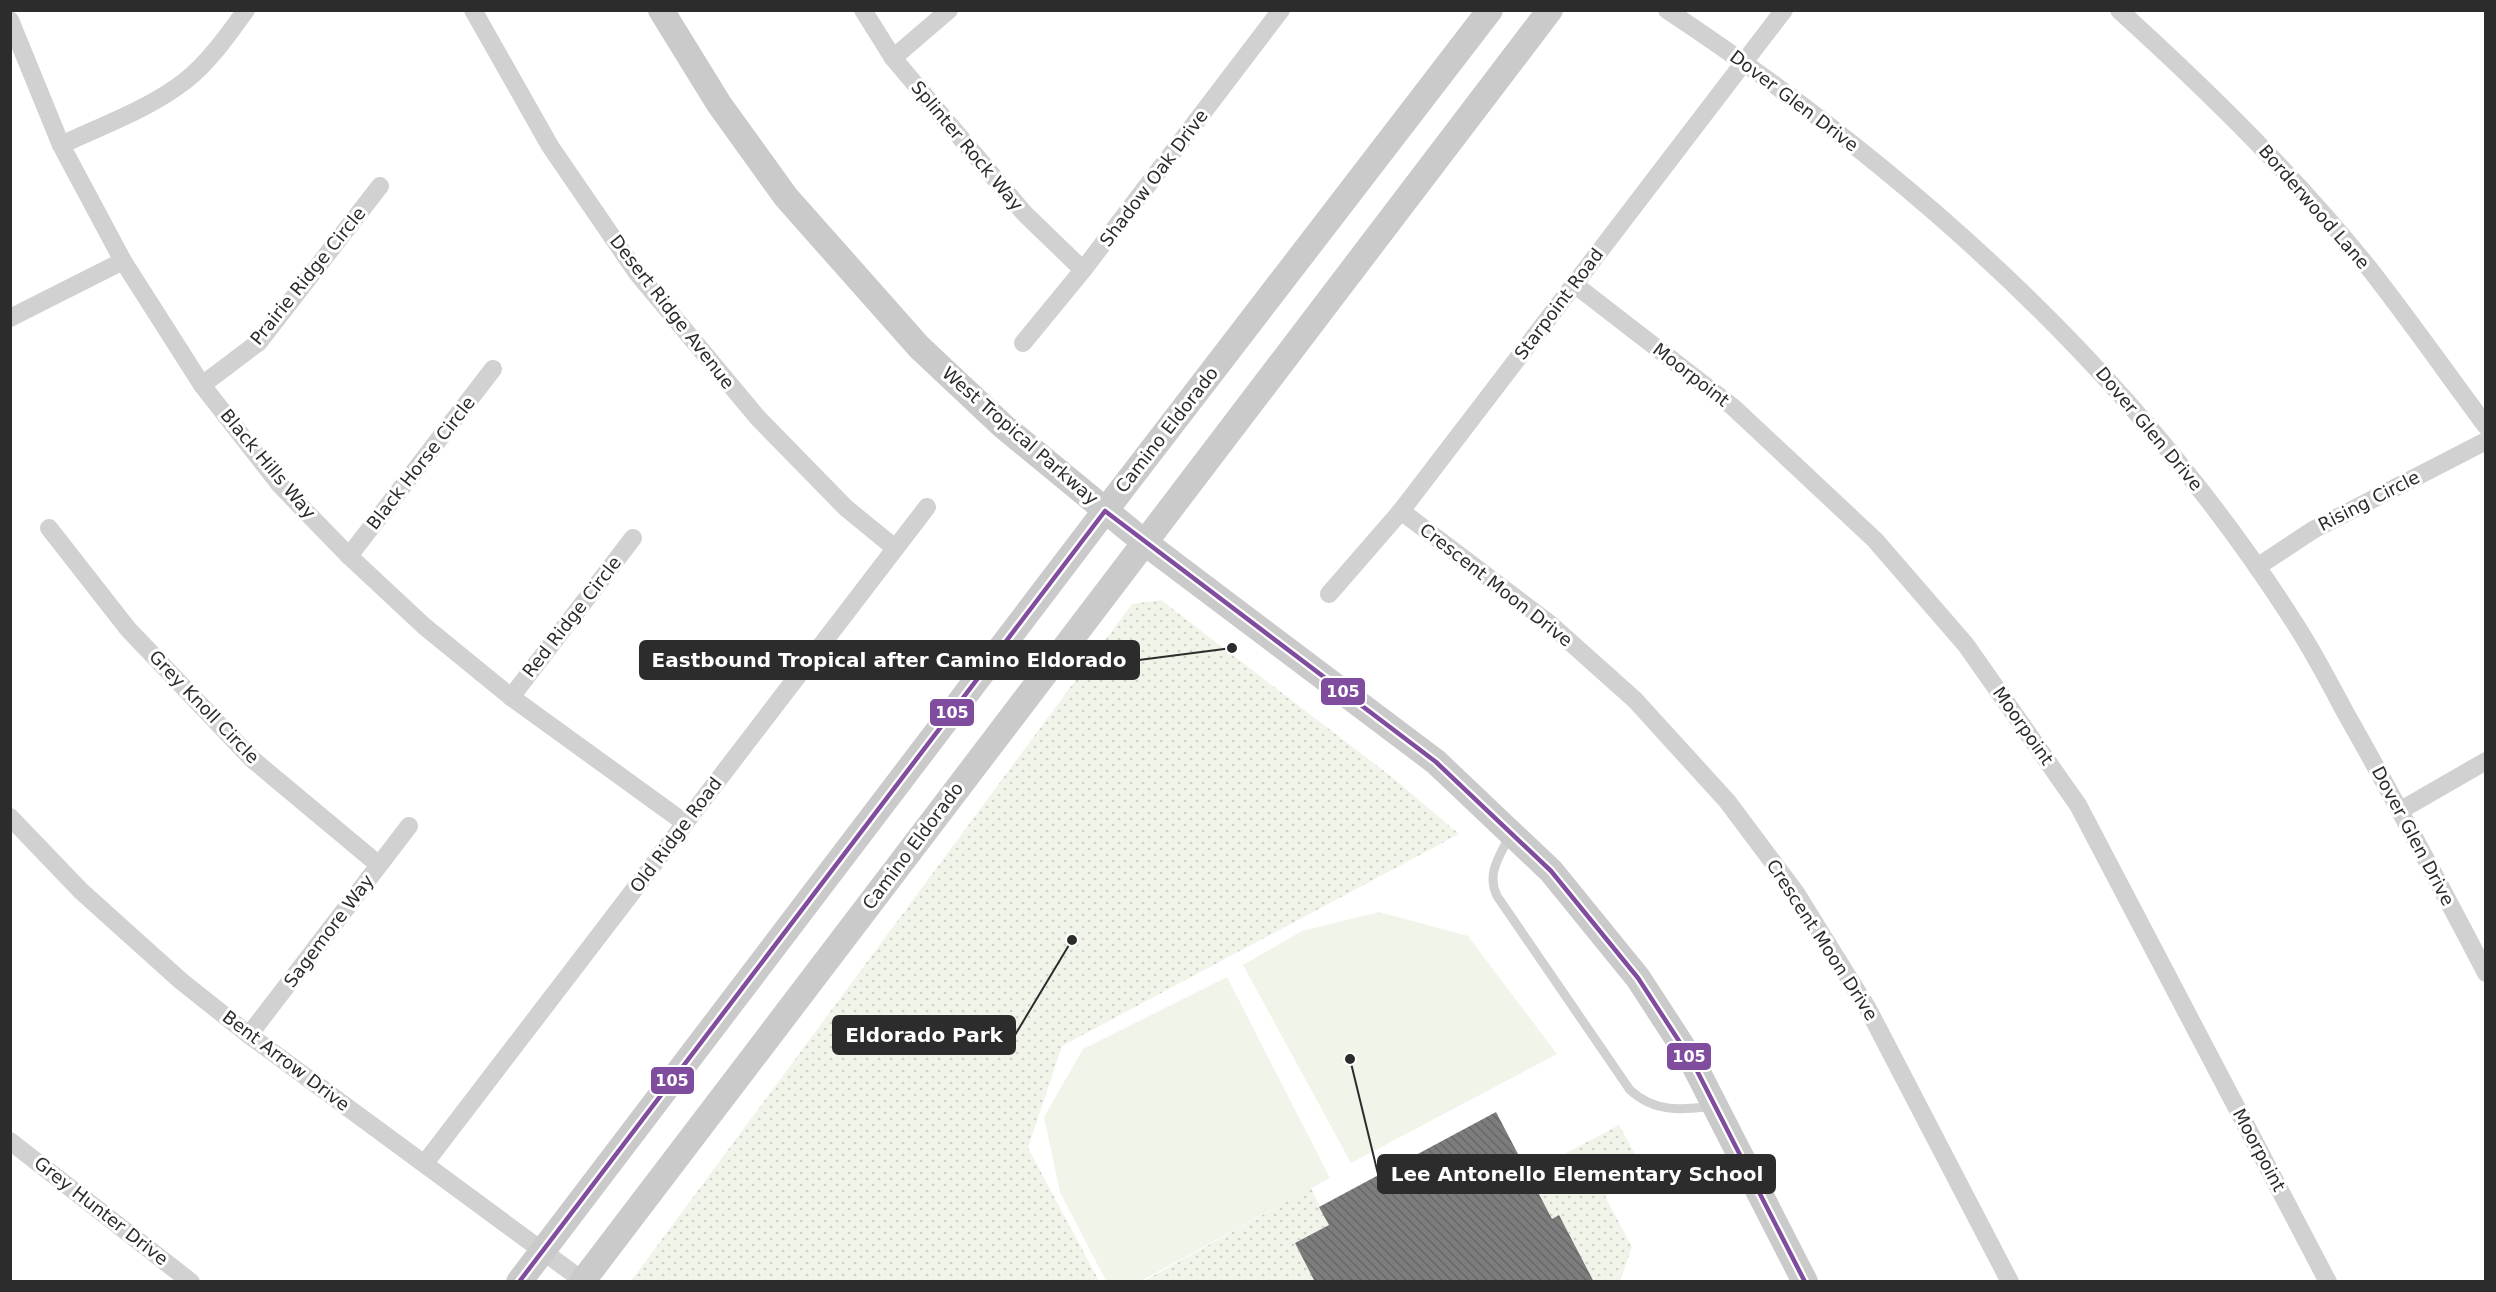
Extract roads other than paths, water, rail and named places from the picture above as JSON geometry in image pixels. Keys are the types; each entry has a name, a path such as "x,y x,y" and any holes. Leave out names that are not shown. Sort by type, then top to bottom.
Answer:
{"main road":[{"name":"West Tropical Parkway","path":"661,10 719,104 786,197 919,347 1003,426 1105,511 1436,762 1551,871 1638,978 1692,1060 1805,1281"},
{"name":"Camino Eldorado","path":"519,1281 1490,10"},
{"name":"Camino Eldorado","path":"582,1281 1550,10"}],"street":[{"path":"61,145 141,107 186,80 220,45 246,10"},
{"name":"Desert Ridge Avenue","path":"473,10 550,146 637,273 758,418 846,508 895,548"},
{"name":"Splinter Rock Way","path":"863,10 893,58 1025,214 1083,270"},
{"path":"893,58 949,10"},
{"name":"Shadow Oak Drive","path":"1023,343 1083,270 1281,10"},
{"name":"Dover Glen Drive","path":"1667,10 1744,61 1908,188 1982,252 2098,368 2205,495 2296,624 2401,810 2486,973"},
{"name":"Starpoint Road","path":"1329,594 1401,511 1784,10"},
{"name":"Borderwood Lane","path":"2119,10 2194,78 2273,159 2372,272 2486,426"},
{"name":"Black Hills Way","path":"10,20 61,145 123,261 202,385 280,485 349,556 424,626 511,697 685,823"},
{"name":"Prairie Ridge Circle","path":"202,385 259,342 380,186"},
{"path":"10,318 123,261"},
{"name":"Moorpoint","path":"1574,284 1733,407 1875,540 1966,645 2078,805 2328,1281"},
{"name":"Black Horse Circle","path":"349,556 493,369"},
{"name":"Rising Circle","path":"2257,567 2313,530 2486,441"},
{"name":"Old Ridge Road","path":"425,1163 927,507"},
{"name":"Crescent Moon Drive","path":"1401,511 1550,624 1635,700 1728,801 1796,893 1868,1009 2010,1281"},
{"name":"Grey Knoll Circle","path":"49,528 128,629 252,759 379,866"},
{"name":"Red Ridge Circle","path":"511,697 633,538"},
{"path":"2401,810 2486,761"},
{"name":"Bent Arrow Drive","path":"10,817 81,891 181,981 249,1035 582,1281"},
{"name":"Sagemore Way","path":"249,1035 409,826"},
{"name":"Grey Hunter Drive","path":"10,1141 191,1281"}],"lane":[{"path":"1511,833 1491,877 1497,896 1630,1090 1639,1098 1664,1108 1715,1106"}],"place":[{"name":"Eastbound Tropical after Camino Eldorado","path":"1232,648"},
{"name":"Eldorado Park","path":"1072,940"},
{"name":"Lee Antonello Elementary School","path":"1350,1059"}]}
